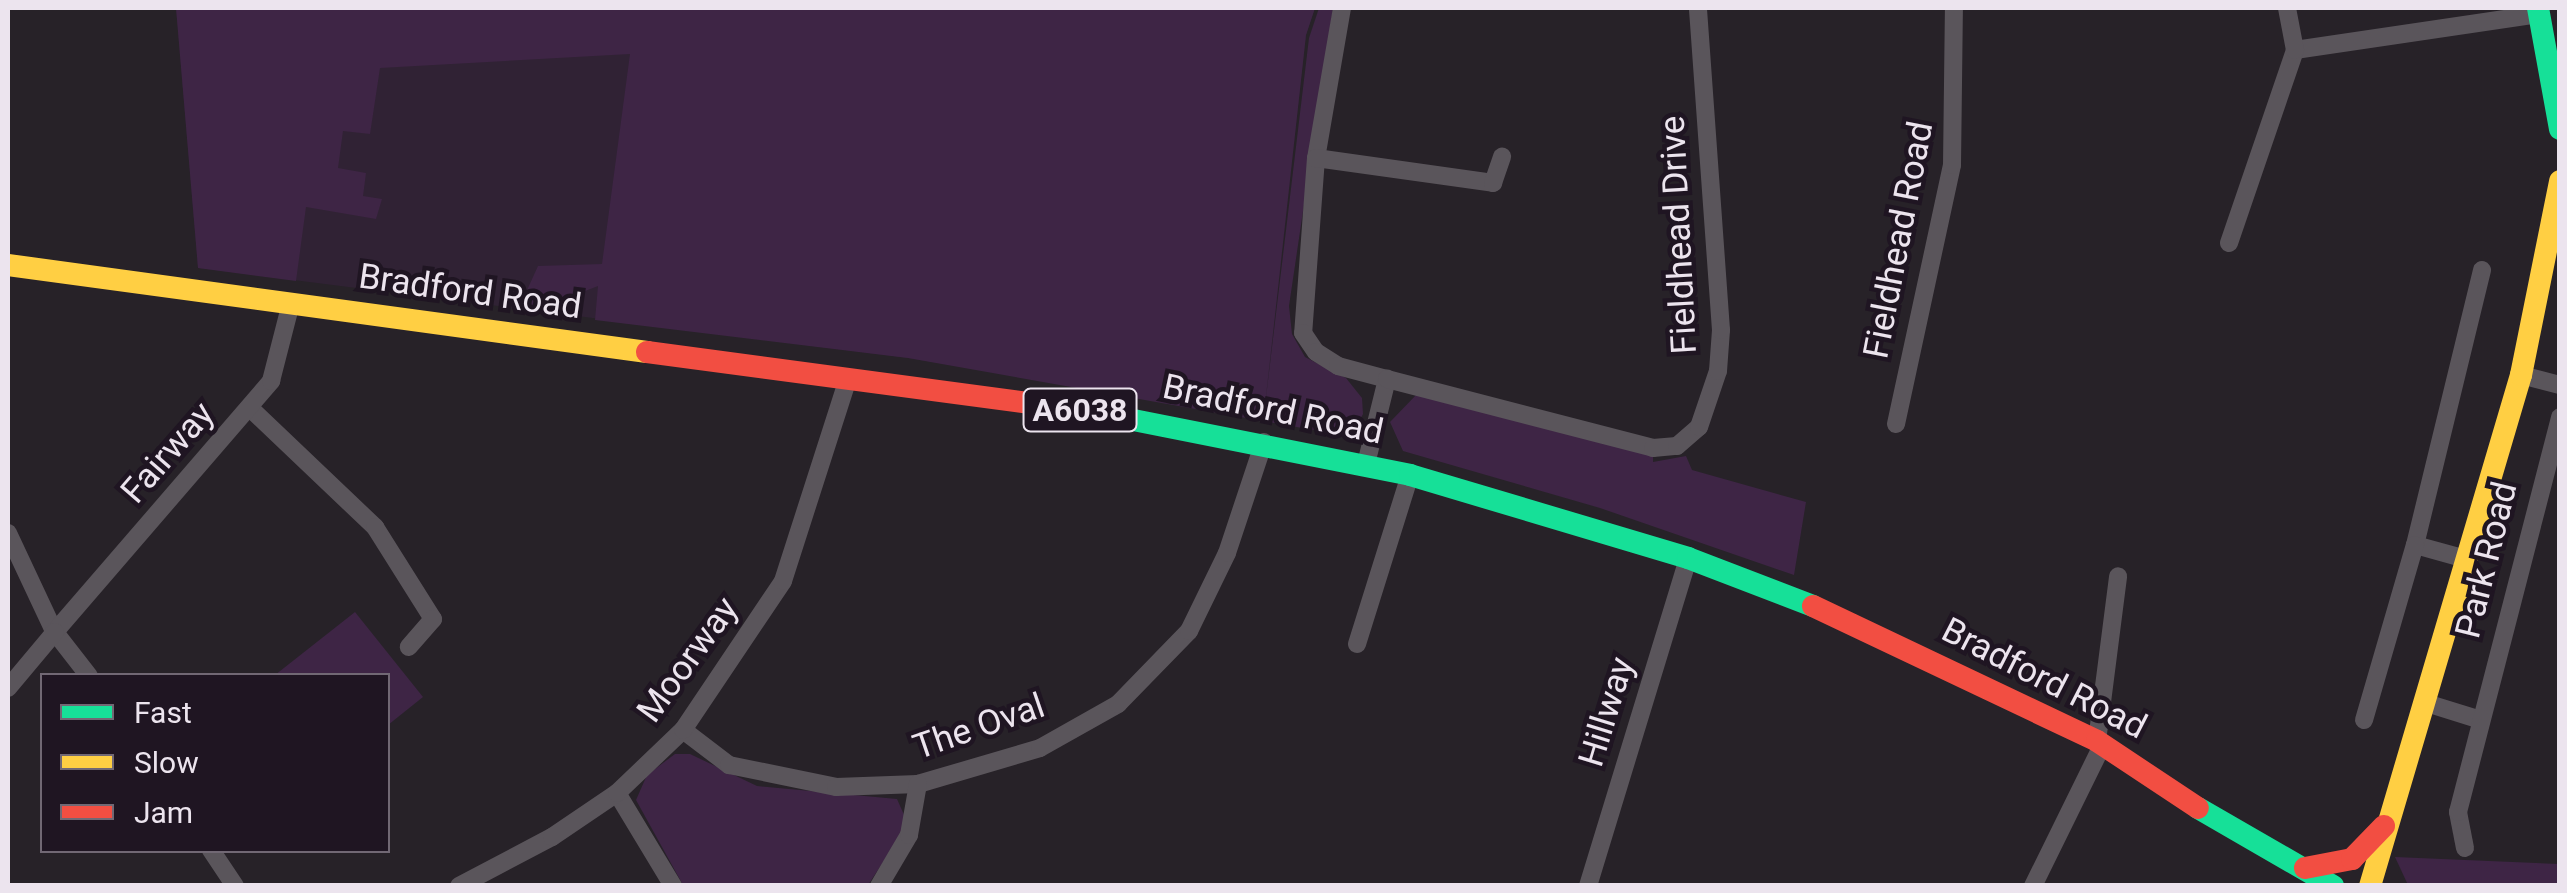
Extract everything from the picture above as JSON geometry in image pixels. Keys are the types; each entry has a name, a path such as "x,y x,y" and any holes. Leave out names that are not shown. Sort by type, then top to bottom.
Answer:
{"main road":[{"path":"2539,11 2560,129"},
{"name":"Park Road","path":"2370,886 2384,826 2521,375 2560,181"},
{"name":"Bradford Road","path":"8,265 848,378 1264,442 1410,474 1688,558 1866,629 2100,743 2302,877 2333,886"},
{"path":"2302,877 2352,859 2384,826"}],"street":[{"name":"Fieldhead Drive","path":"1342,8 1316,158 1303,333 1316,352 1338,366 1638,446 1664,448 1689,439 1711,400 1722,330 1698,8"},
{"name":"Fieldhead Road","path":"1896,424 1952,165 1954,8"},
{"path":"2229,243 2295,50 2288,8"},
{"path":"2295,50 2539,11"},
{"path":"1316,158 1493,183 1502,157"},
{"path":"2364,720 2415,545 2482,270"},
{"name":"Fairway","path":"8,688 272,381 291,302"},
{"path":"2521,375 2560,385"},
{"name":"Moorway","path":"460,886 552,837 616,793 683,730 783,581 848,378"},
{"path":"1366,464 1387,378"},
{"path":"250,408 375,527 433,619 409,647"},
{"name":"Park Road","path":"2465,848 2458,812 2560,417"},
{"name":"The Oval","path":"683,730 714,757 755,775 836,787 918,784 1040,748 1118,704 1189,631 1212,589 1264,442"},
{"path":"1357,644 1410,474"},
{"path":"8,532 58,629 87,673"},
{"name":"Park Road","path":"2415,545 2466,559"},
{"name":"Hillway","path":"1588,886 1688,558"},
{"path":"2033,886 2100,743 2118,576"},
{"path":"2423,702 2481,720"},
{"path":"879,886 910,835 918,784"},
{"path":"616,793 673,886"},
{"path":"213,853 235,886"}],"shaded area":[{"path":"176,8 1315,8 1306,35 1264,418 908,358 198,268"},
{"path":"176,8 1315,8 1306,35 1264,414 1309,38 1319,8 1333,8 1289,306 1292,334 1305,357 1346,378 1362,398 1363,414 1354,431 1342,435 908,358 595,320 598,286 531,312 518,310 538,266 602,264 630,54 380,68 370,134 343,131 338,168 366,173 363,196 382,199 376,219 306,207 296,281 198,268"},
{"path":"1417,394 1653,456 1653,462 1686,456 1692,470 1806,502 1794,575 1600,508 1403,451 1390,422"},
{"path":"355,612 423,697 390,723 390,673 278,673"},
{"path":"675,754 690,754 757,786 897,799 905,817 899,838 868,885 683,885 636,800 647,775"},
{"path":"2395,857 2559,864 2559,885 2408,885"}],"traffic: fast":[{"path":"2538,8 2560,129"},
{"path":"1088,411 1410,475 1688,558 1813,606"},
{"path":"2198,808 2333,886"}],"traffic: slow":[{"path":"2370,886 2521,375 2560,181"},
{"path":"8,265 647,352"}],"traffic: jam":[{"path":"647,352 1088,411"},
{"path":"1813,606 2097,741 2198,808"},
{"path":"2305,868 2352,859 2384,826"}]}
